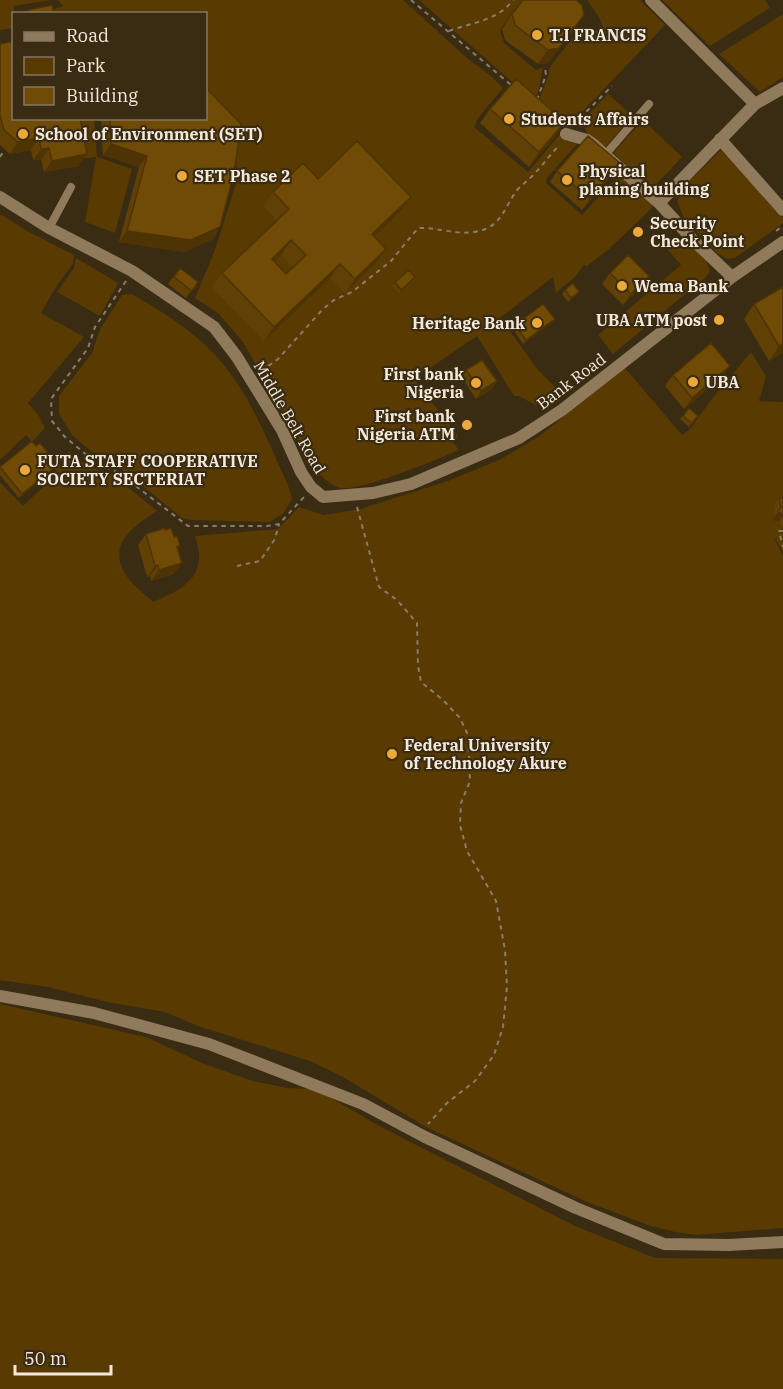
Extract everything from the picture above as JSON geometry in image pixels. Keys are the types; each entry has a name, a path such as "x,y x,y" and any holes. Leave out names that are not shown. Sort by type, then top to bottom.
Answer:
{"street":[{"path":"651,0 755,104"},
{"path":"659,203 755,104 783,88"},
{"path":"570,136 587,140 605,155 659,203 732,277"},
{"path":"720,139 783,210"},
{"name":"Middle Belt Road","path":"0,196 49,228 132,271 214,327 237,357 282,430 301,472 311,487 323,497 353,496"},
{"name":"Bank Road","path":"353,496 411,484 519,438 562,410 732,277 783,242"},
{"path":"0,996 94,1013 209,1044 363,1104 576,1209 664,1244 729,1245 783,1242"}],"lane":[{"path":"605,155 650,104"},
{"path":"49,228 71,187"}],"path":[{"path":"411,0 512,86"},
{"path":"449,31 495,16 507,8 513,0"},
{"path":"534,105 544,81 545,68"},
{"path":"587,140 579,119 612,86"},
{"path":"249,379 278,359 334,300 352,292 391,261 418,228 459,233 485,230 501,216 517,190 570,136"},
{"path":"0,157 3,152"},
{"path":"132,271 95,327 88,348 51,399 51,421 65,437 95,462 119,473 188,526 279,524"},
{"path":"237,566 260,561 275,539 279,524 311,487"},
{"path":"353,496 379,587 397,600 417,623 418,666 421,682 460,718 468,735 470,781 461,803 460,825 467,851 496,901 506,950 507,986 503,1027 494,1055 475,1081 447,1103 426,1126 424,1136"},
{"path":"783,531 779,531 783,547"}],"green space":[{"path":"0,0 52,0 14,6 12,28 0,30"},
{"path":"58,0 403,0 503,88 478,118 474,127 528,172 561,133 578,143 546,179 546,183 582,215 616,178 616,171 653,204 652,208 609,249 587,266 584,265 575,277 556,293 553,277 500,318 539,371 562,394 535,405 519,396 514,396 477,336 414,379 458,436 452,441 459,450 364,485 340,488 329,483 314,469 243,342 218,313 195,298 215,250 236,183 237,137 207,105 207,12 52,12 52,10 63,6"},
{"path":"419,0 522,0 500,30 504,43 536,70 543,67 534,101"},
{"path":"587,0 640,0 665,25 566,129 538,103 549,68 577,32 604,29"},
{"path":"662,0 765,0 770,8 710,46"},
{"path":"783,14 783,77 760,92 719,54"},
{"path":"608,94 632,115 606,147 587,134 583,120"},
{"path":"74,120 94,120 97,157 132,169 115,233 85,222 96,157 82,159"},
{"path":"643,120 682,157 652,189 613,153"},
{"path":"721,150 783,218 783,223 735,258 726,259 716,252 684,218 677,201 688,182"},
{"path":"0,214 74,255 73,264 57,285 41,313 84,337 28,403 45,428 32,442 26,435 0,460"},
{"path":"676,243 690,244 706,260 710,271 707,276 613,354 598,335 681,265 667,249"},
{"path":"76,258 118,283 100,316 57,292 74,268"},
{"path":"132,294 196,336 237,383 256,416 288,485 292,499 283,514 269,522 182,518 119,467 98,457 73,436 59,414 59,396 92,353 100,329 122,295"},
{"path":"751,352 766,376 759,401 783,402 783,552 772,534 783,556 783,1228 696,1235 651,1226 587,1202 426,1127 343,1077 310,1061 198,1026 165,1012 107,1002 48,987 0,980 0,482 23,506 57,474 54,467 58,463 63,468 69,451 88,466 113,475 157,511 124,539 119,557 122,568 129,579 153,602 183,586 194,575 198,567 199,556 195,536 278,529 299,507 324,515 360,509 448,481 499,460 538,437 625,368 682,435 690,429"},
{"path":"0,1004 146,1037 202,1063 253,1081 288,1088 315,1089 381,1127 575,1226 655,1258 783,1259 783,1389 0,1389"}],"building":[{"name":"T.I FRANCIS","path":"523,0 576,0 582,5 584,15 559,48 548,50 515,25 512,14"},
{"path":"52,5 54,12 28,12 28,10"},
{"name":"School of Environment (SET)","path":"12,41 12,120 80,120 87,154 52,161 49,148 41,149 39,138 18,142 4,130 0,115 0,44"},
{"path":"516,79 565,122 539,152 490,109"},
{"name":"SET Phase 2","path":"207,89 241,124 234,173 220,227 191,240 127,231 147,156 111,144 110,120 207,120"},
{"name":"Physical planing building","path":"588,136 620,163 590,199 557,171"},
{"path":"357,141 411,197 372,234 386,249 355,279 340,264 274,327 222,273 289,209 273,192 303,163 318,179","holes":["291,240 306,255 286,274 272,259"]},
{"path":"628,255 649,276 631,294 610,273"},
{"path":"180,268 198,282 192,291 174,277"},
{"path":"409,270 415,277 401,290 395,282"},
{"path":"573,283 579,292 571,298 565,290"},
{"path":"783,287 783,344 779,346 754,304"},
{"name":"Heritage Bank","path":"543,304 555,319 526,340 515,325"},
{"name":"UBA","path":"711,343 730,366 692,398 673,375"},
{"path":"482,360 497,381 481,391 466,370"},
{"path":"689,408 698,416 692,423 683,416"},
{"name":"FUTA STAFF COOPERATIVE SOCIETY SECTERIAT","path":"32,441 36,446 40,443 50,455 46,458 54,468 22,494 0,467"},
{"path":"779,498 783,498 783,514 778,512 781,507"},
{"path":"165,528 165,530 171,528 174,537 177,536 180,546 177,547 182,563 159,570 158,565 155,566 146,534"}],"place":[{"name":"T.I FRANCIS","path":"537,35"},
{"name":"Students Affairs","path":"509,119"},
{"name":"School of Environment (SET)","path":"23,134"},
{"name":"SET Phase 2","path":"182,176"},
{"name":"Physical planing building","path":"567,180"},
{"name":"Security Check Point","path":"638,232"},
{"name":"Wema Bank","path":"622,286"},
{"name":"UBA ATM post","path":"719,320"},
{"name":"Heritage Bank","path":"537,323"},
{"name":"UBA","path":"693,382"},
{"name":"First bank Nigeria","path":"476,383"},
{"name":"First bank Nigeria ATM","path":"467,425"},
{"name":"FUTA STAFF COOPERATIVE SOCIETY SECTERIAT","path":"25,470"},
{"name":"Federal University of Technology Akure","path":"392,754"}]}
